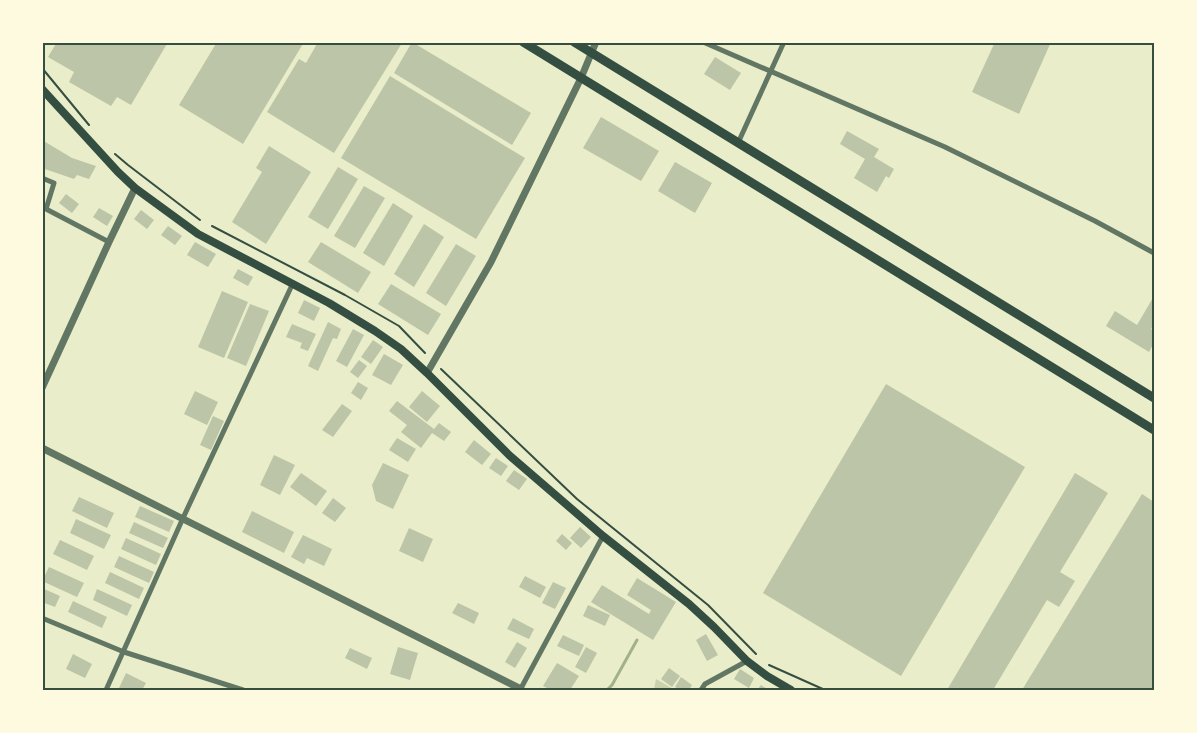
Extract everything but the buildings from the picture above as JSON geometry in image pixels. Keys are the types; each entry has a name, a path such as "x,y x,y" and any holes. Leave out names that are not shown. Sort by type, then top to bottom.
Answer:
{"highway":[{"path":"522,42 1154,430"},
{"path":"574,42 1154,398"}],"main road":[{"path":"42,89 135,188 198,234 293,284 375,331 401,349 510,455 603,536 689,604 747,661 766,676 791,690"}],"street":[{"path":"427,373 491,262 581,78 596,42"},
{"path":"703,42 945,146 1095,221 1154,253"},
{"path":"738,143 772,72 784,42"},
{"path":"42,178 54,183 46,209 109,242"},
{"path":"42,388 135,188"},
{"path":"106,690 183,518 293,284"},
{"path":"42,448 521,690 603,536"},
{"path":"42,618 124,652 243,690"},
{"path":"701,690 704,684 747,661"}],"path":[{"path":"42,68 90,125"},
{"path":"110,149 200,220"},
{"path":"212,226 346,295 399,326 424,353"},
{"path":"441,369 577,499 708,606 756,655"},
{"path":"769,664 825,690"}],"green space":[{"path":"656,679 675,690 654,690"}],"waterway":[{"path":"1103,42 1108,42"},
{"path":"607,690 612,685 637,640"}]}
